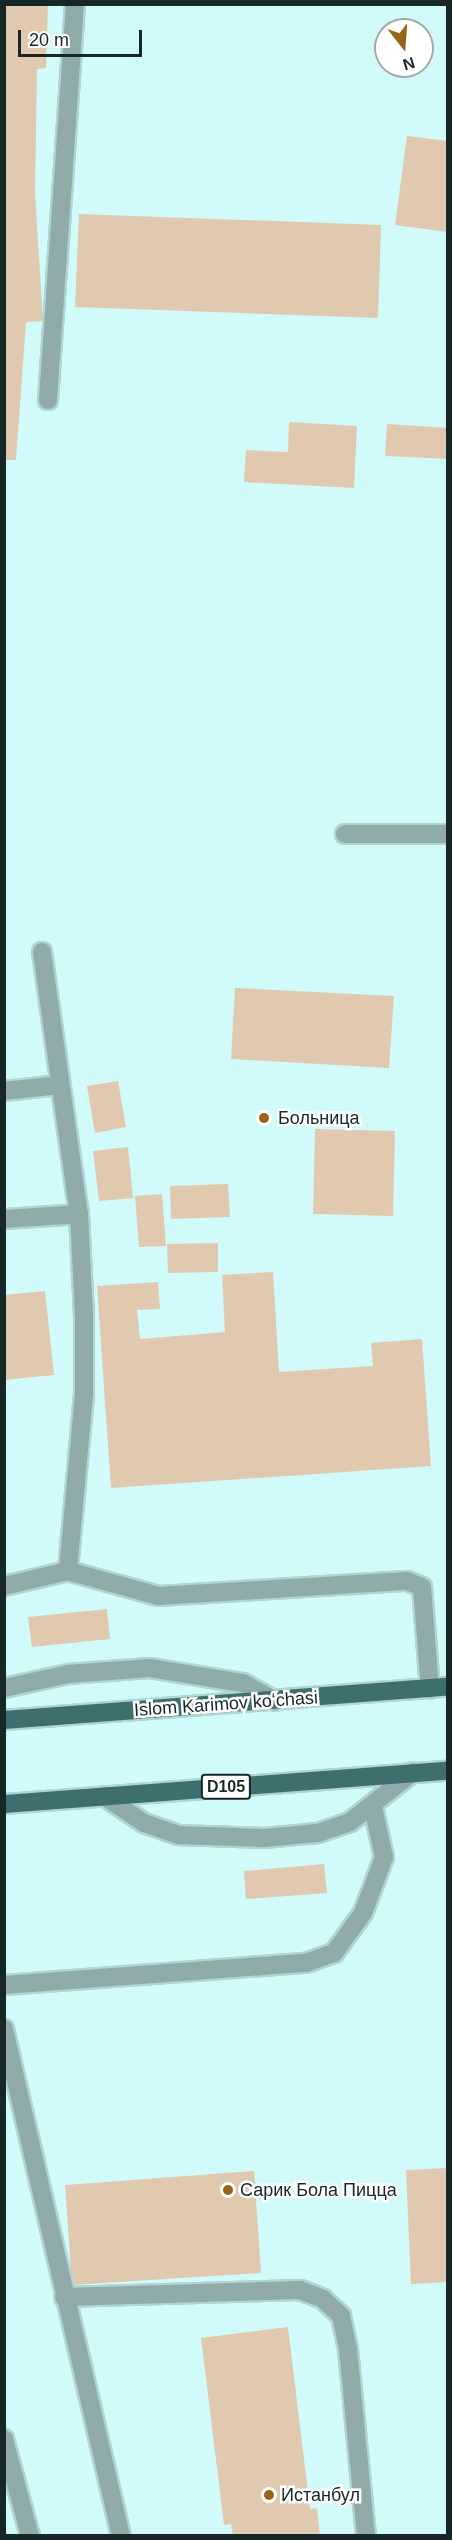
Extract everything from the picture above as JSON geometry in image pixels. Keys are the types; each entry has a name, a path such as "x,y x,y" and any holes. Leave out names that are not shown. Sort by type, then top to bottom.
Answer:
{"main road":[{"name":"Islom Karimov koʻchasi","path":"4,1720 439,1688"},
{"name":"D105","path":"4,1804 447,1771"}],"street":[{"path":"48,400 75,4"},
{"path":"345,834 447,834"},
{"path":"42,952 79,1214 84,1394 69,1571"},
{"path":"4,1091 60,1085"},
{"path":"4,1219 79,1214"},
{"path":"4,1586 69,1571 159,1596 407,1581 422,1587 439,1688"},
{"path":"4,1688 68,1674 150,1668 243,1683 275,1701"},
{"path":"104,1796 144,1823 214,1839 318,1833 373,1807 412,1772"},
{"path":"4,1984 306,1963 334,1953 363,1913 384,1857 373,1807"},
{"path":"4,2029 64,2297 121,2535"},
{"path":"64,2297 300,2290 323,2299 341,2316 348,2349 366,2535"},
{"path":"4,2439 30,2535"}],"building":[{"path":"4,4 48,4 46,68 37,69 35,194 43,321 26,322 16,460 4,460"},
{"path":"407,136 448,141 448,232 395,225"},
{"path":"79,214 381,225 378,318 75,307"},
{"path":"289,422 357,426 354,488 244,482 246,450 288,452"},
{"path":"387,424 448,428 448,459 385,456"},
{"path":"235,988 394,996 389,1068 231,1059"},
{"path":"118,1081 126,1127 95,1133 87,1086"},
{"path":"315,1129 395,1131 393,1216 313,1214"},
{"path":"128,1147 133,1198 99,1201 93,1151"},
{"path":"228,1184 230,1217 171,1219 170,1186"},
{"path":"162,1194 166,1246 139,1247 135,1196"},
{"path":"218,1243 218,1272 168,1273 167,1244"},
{"path":"273,1272 279,1372 373,1366 371,1343 422,1339 431,1466 111,1488 97,1286 158,1282 160,1309 137,1310 140,1339 225,1332 222,1275"},
{"path":"45,1291 54,1375 4,1380 4,1295"},
{"path":"107,1609 110,1639 32,1647 28,1617"},
{"path":"324,1864 327,1893 246,1899 244,1871"},
{"path":"448,2168 448,2282 411,2284 406,2170"},
{"path":"254,2171 261,2273 72,2285 65,2185"},
{"path":"288,2327 310,2509 317,2508 320,2536 233,2536 231,2524 224,2525 201,2338"}],"place":[{"name":"Больница","path":"264,1118"},
{"name":"Сарик Бола Пицца","path":"228,2190"},
{"name":"Истанбул","path":"269,2495"}]}
